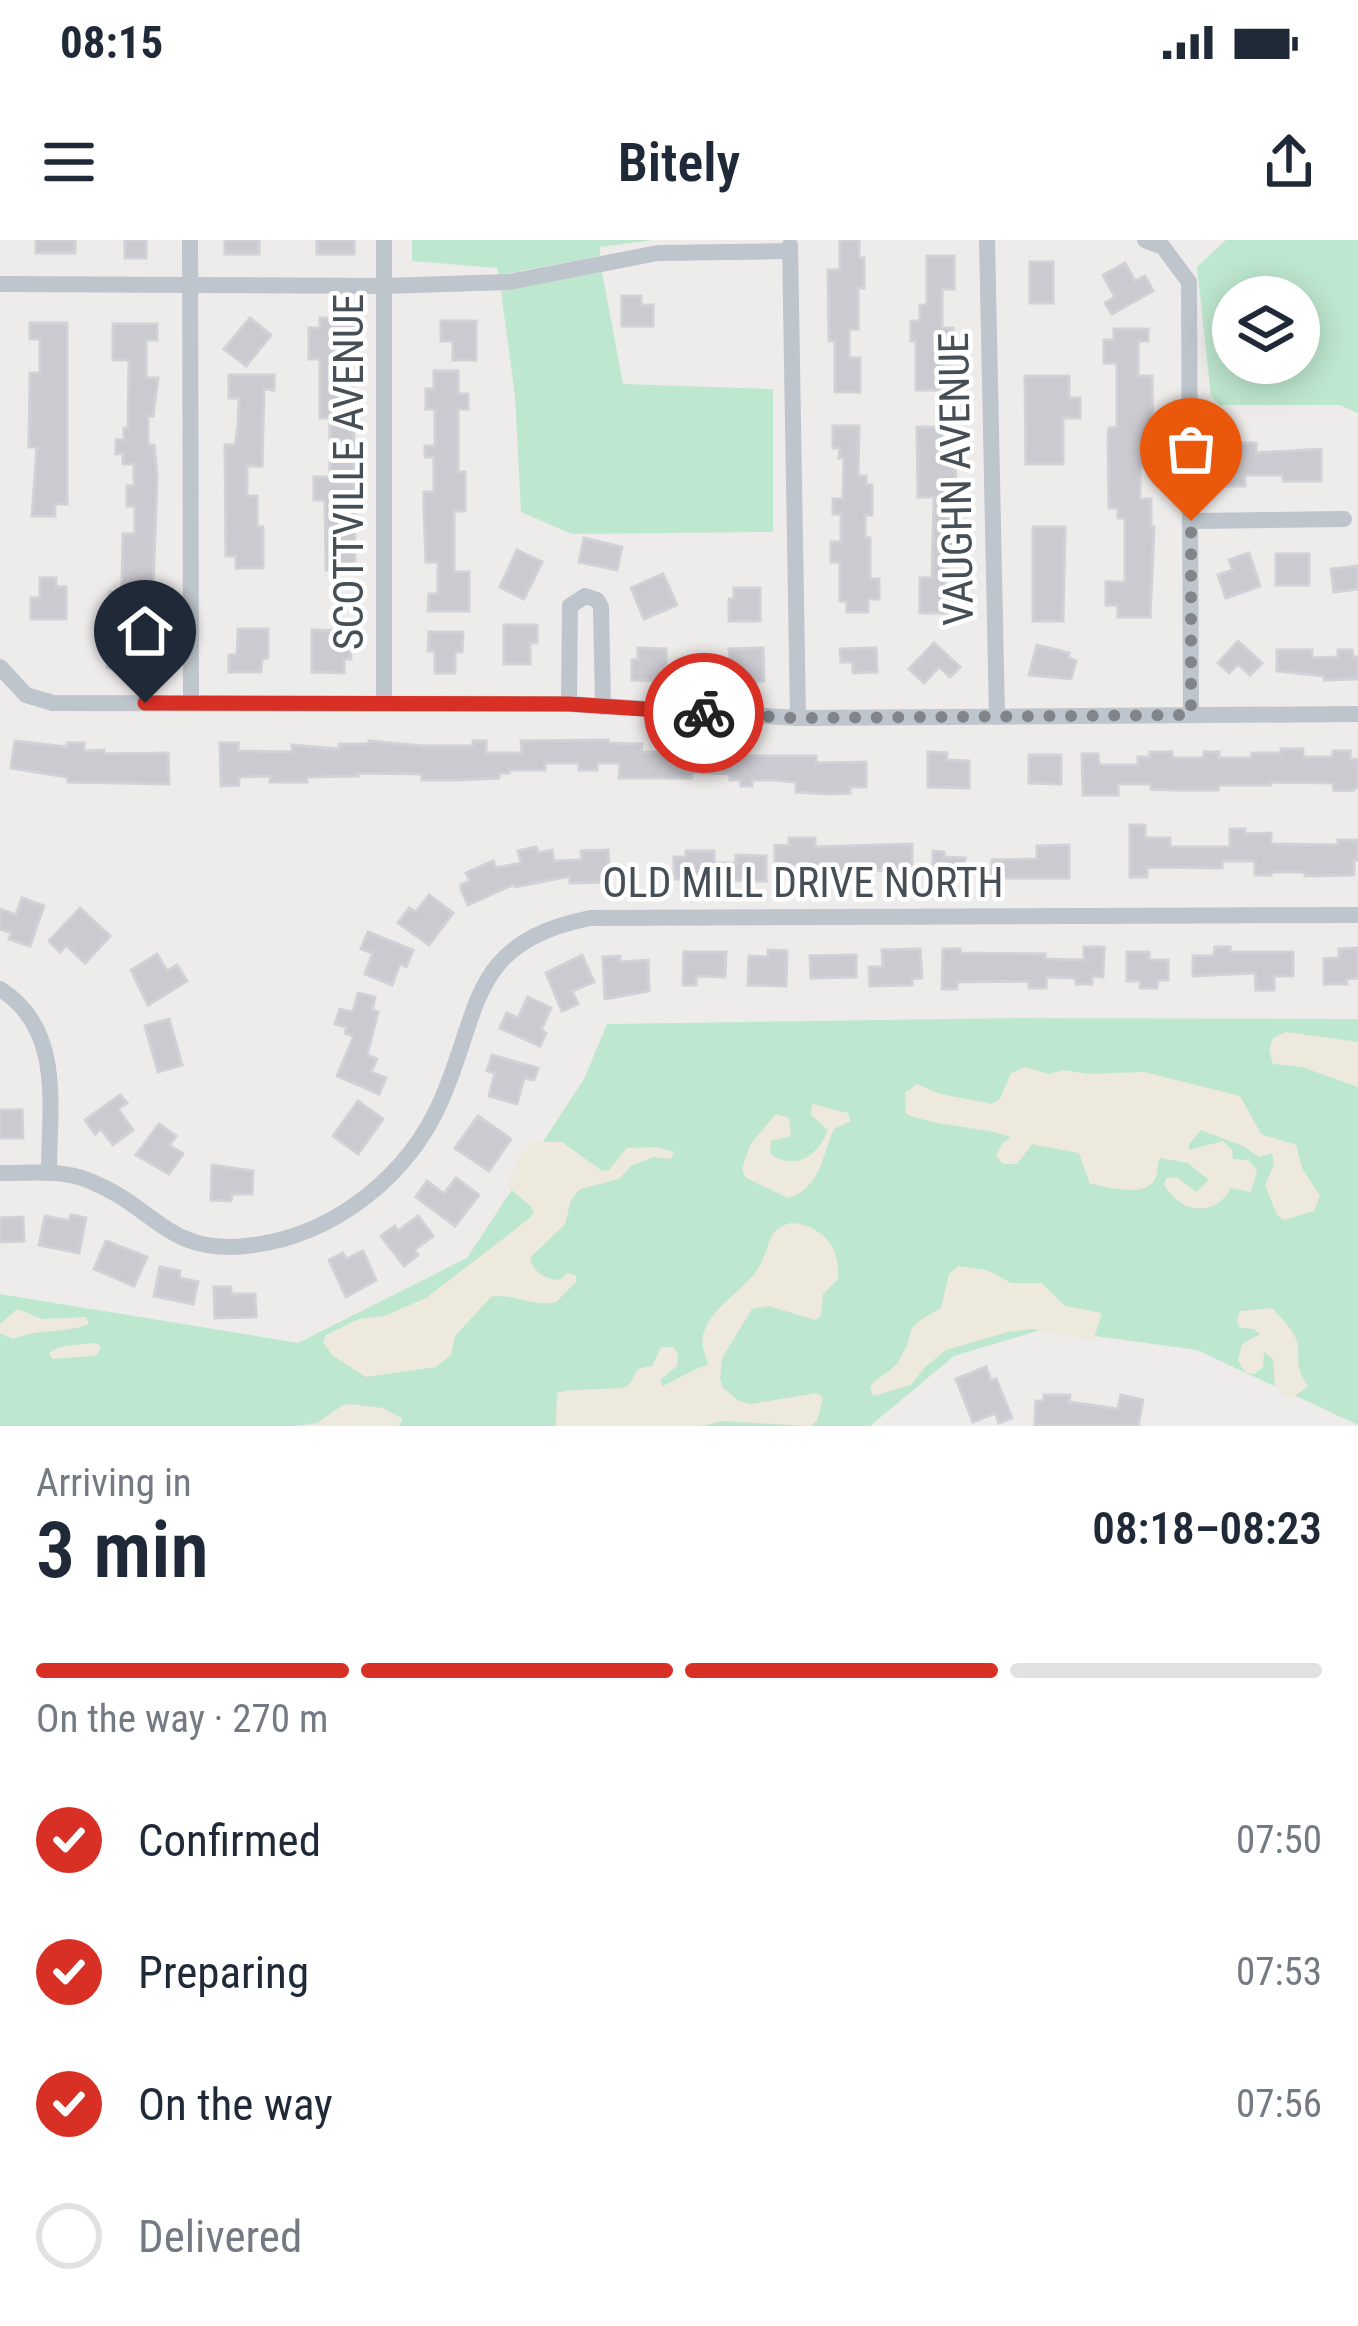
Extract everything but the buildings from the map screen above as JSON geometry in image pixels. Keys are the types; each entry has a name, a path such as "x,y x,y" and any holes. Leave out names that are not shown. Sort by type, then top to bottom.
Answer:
{"street":[{"path":"190,240 191,703"},
{"name":"SCOTTVILLE AVENUE","path":"384,240 384,704"},
{"name":"VAUGHN AVENUE","path":"987,240 997,717"},
{"path":"1145,240 1163,247 1189,282 1191,715"},
{"path":"0,284 509,282 658,253 790,246 797,718"},
{"path":"1191,521 1344,519"},
{"path":"569,704 570,607 585,596 602,607 603,707"},
{"path":"5,675 26,695 53,703 569,704 797,718 1358,714"},
{"name":"OLD MILL DRIVE NORTH","path":"0,1173 49,1172 96,1183 174,1236 204,1245 255,1245 311,1230 362,1200 402,1162 439,1106 473,1004 493,970 531,938 590,918 1358,915"},
{"path":"0,989 35,1022 49,1054 49,1172"}],"green space":[{"path":"412,240 654,240 600,247 600,256 499,275 497,268 412,261"},
{"path":"1226,240 1358,240 1358,413 1340,405 1220,405 1211,396 1197,267"},
{"path":"602,272 623,384 773,389 773,532 572,534 521,512 515,396 501,291"},
{"path":"1358,1019 1358,1425 1197,1350 1044,1329 954,1356 870,1426 0,1426 0,1294 298,1343 467,1258 584,1079 607,1024"}],"sand":[{"path":"1286,1032 1358,1042 1358,1087 1302,1067 1273,1064 1269,1050 1273,1038"},
{"path":"1026,1067 1049,1074 1063,1070 1144,1072 1240,1096 1261,1134 1296,1145 1302,1168 1320,1196 1314,1211 1284,1220 1277,1215 1265,1185 1274,1164 1272,1153 1259,1157 1201,1130 1189,1150 1223,1141 1233,1159 1248,1160 1257,1170 1251,1192 1231,1188 1207,1208 1188,1206 1171,1194 1164,1184 1166,1178 1177,1177 1196,1192 1209,1180 1188,1163 1160,1158 1156,1177 1144,1188 1090,1184 1079,1153 1032,1144 1017,1164 1003,1164 996,1156 1011,1137 906,1114 905,1093 917,1084 940,1094 992,1104 1000,1099 1011,1073"},
{"path":"812,1104 848,1113 851,1121 834,1129 807,1187 788,1198 746,1178 742,1169 750,1145 776,1114 789,1118 791,1136 771,1141 770,1154 797,1161 812,1154 828,1130 811,1115"},
{"path":"531,1142 562,1142 602,1171 609,1170 627,1148 674,1152 671,1159 653,1157 631,1166 619,1179 580,1189 571,1200 565,1224 530,1258 537,1271 550,1279 575,1275 577,1281 556,1302 491,1297 455,1336 451,1355 436,1367 366,1377 332,1355 323,1342 326,1335 426,1298 530,1218 534,1211 508,1186"},
{"path":"791,1223 812,1228 827,1240 836,1257 838,1279 823,1294 821,1315 815,1320 769,1306 752,1309 722,1358 720,1379 723,1388 739,1401 751,1404 817,1393 823,1398 817,1421 810,1426 722,1421 701,1426 556,1426 557,1393 627,1386 638,1369 652,1366 661,1347 673,1347 678,1353 677,1366 661,1379 662,1386 708,1365 703,1339 710,1320 754,1274 773,1234"},
{"path":"958,1266 987,1270 1011,1283 1042,1283 1065,1306 1102,1313 1093,1341 1032,1329 1008,1332 946,1350 911,1385 873,1396 870,1386 897,1363 914,1326 941,1308 949,1274"},
{"path":"1272,1308 1294,1335 1300,1371 1308,1386 1291,1399 1275,1386 1273,1359 1264,1352 1263,1367 1254,1374 1246,1373 1238,1361 1242,1344 1260,1334 1240,1328 1240,1311"},
{"path":"17,1309 42,1319 86,1317 89,1324 13,1339 0,1333 0,1324"},
{"path":"90,1343 101,1349 95,1356 52,1359 49,1353 60,1347"},
{"path":"350,1404 383,1408 403,1419 399,1426 295,1426 317,1423"}],"way so far":[{"path":"704,713 797,718 1191,715 1191,521"}],"route":[{"path":"145,703 569,704 704,713"}]}
